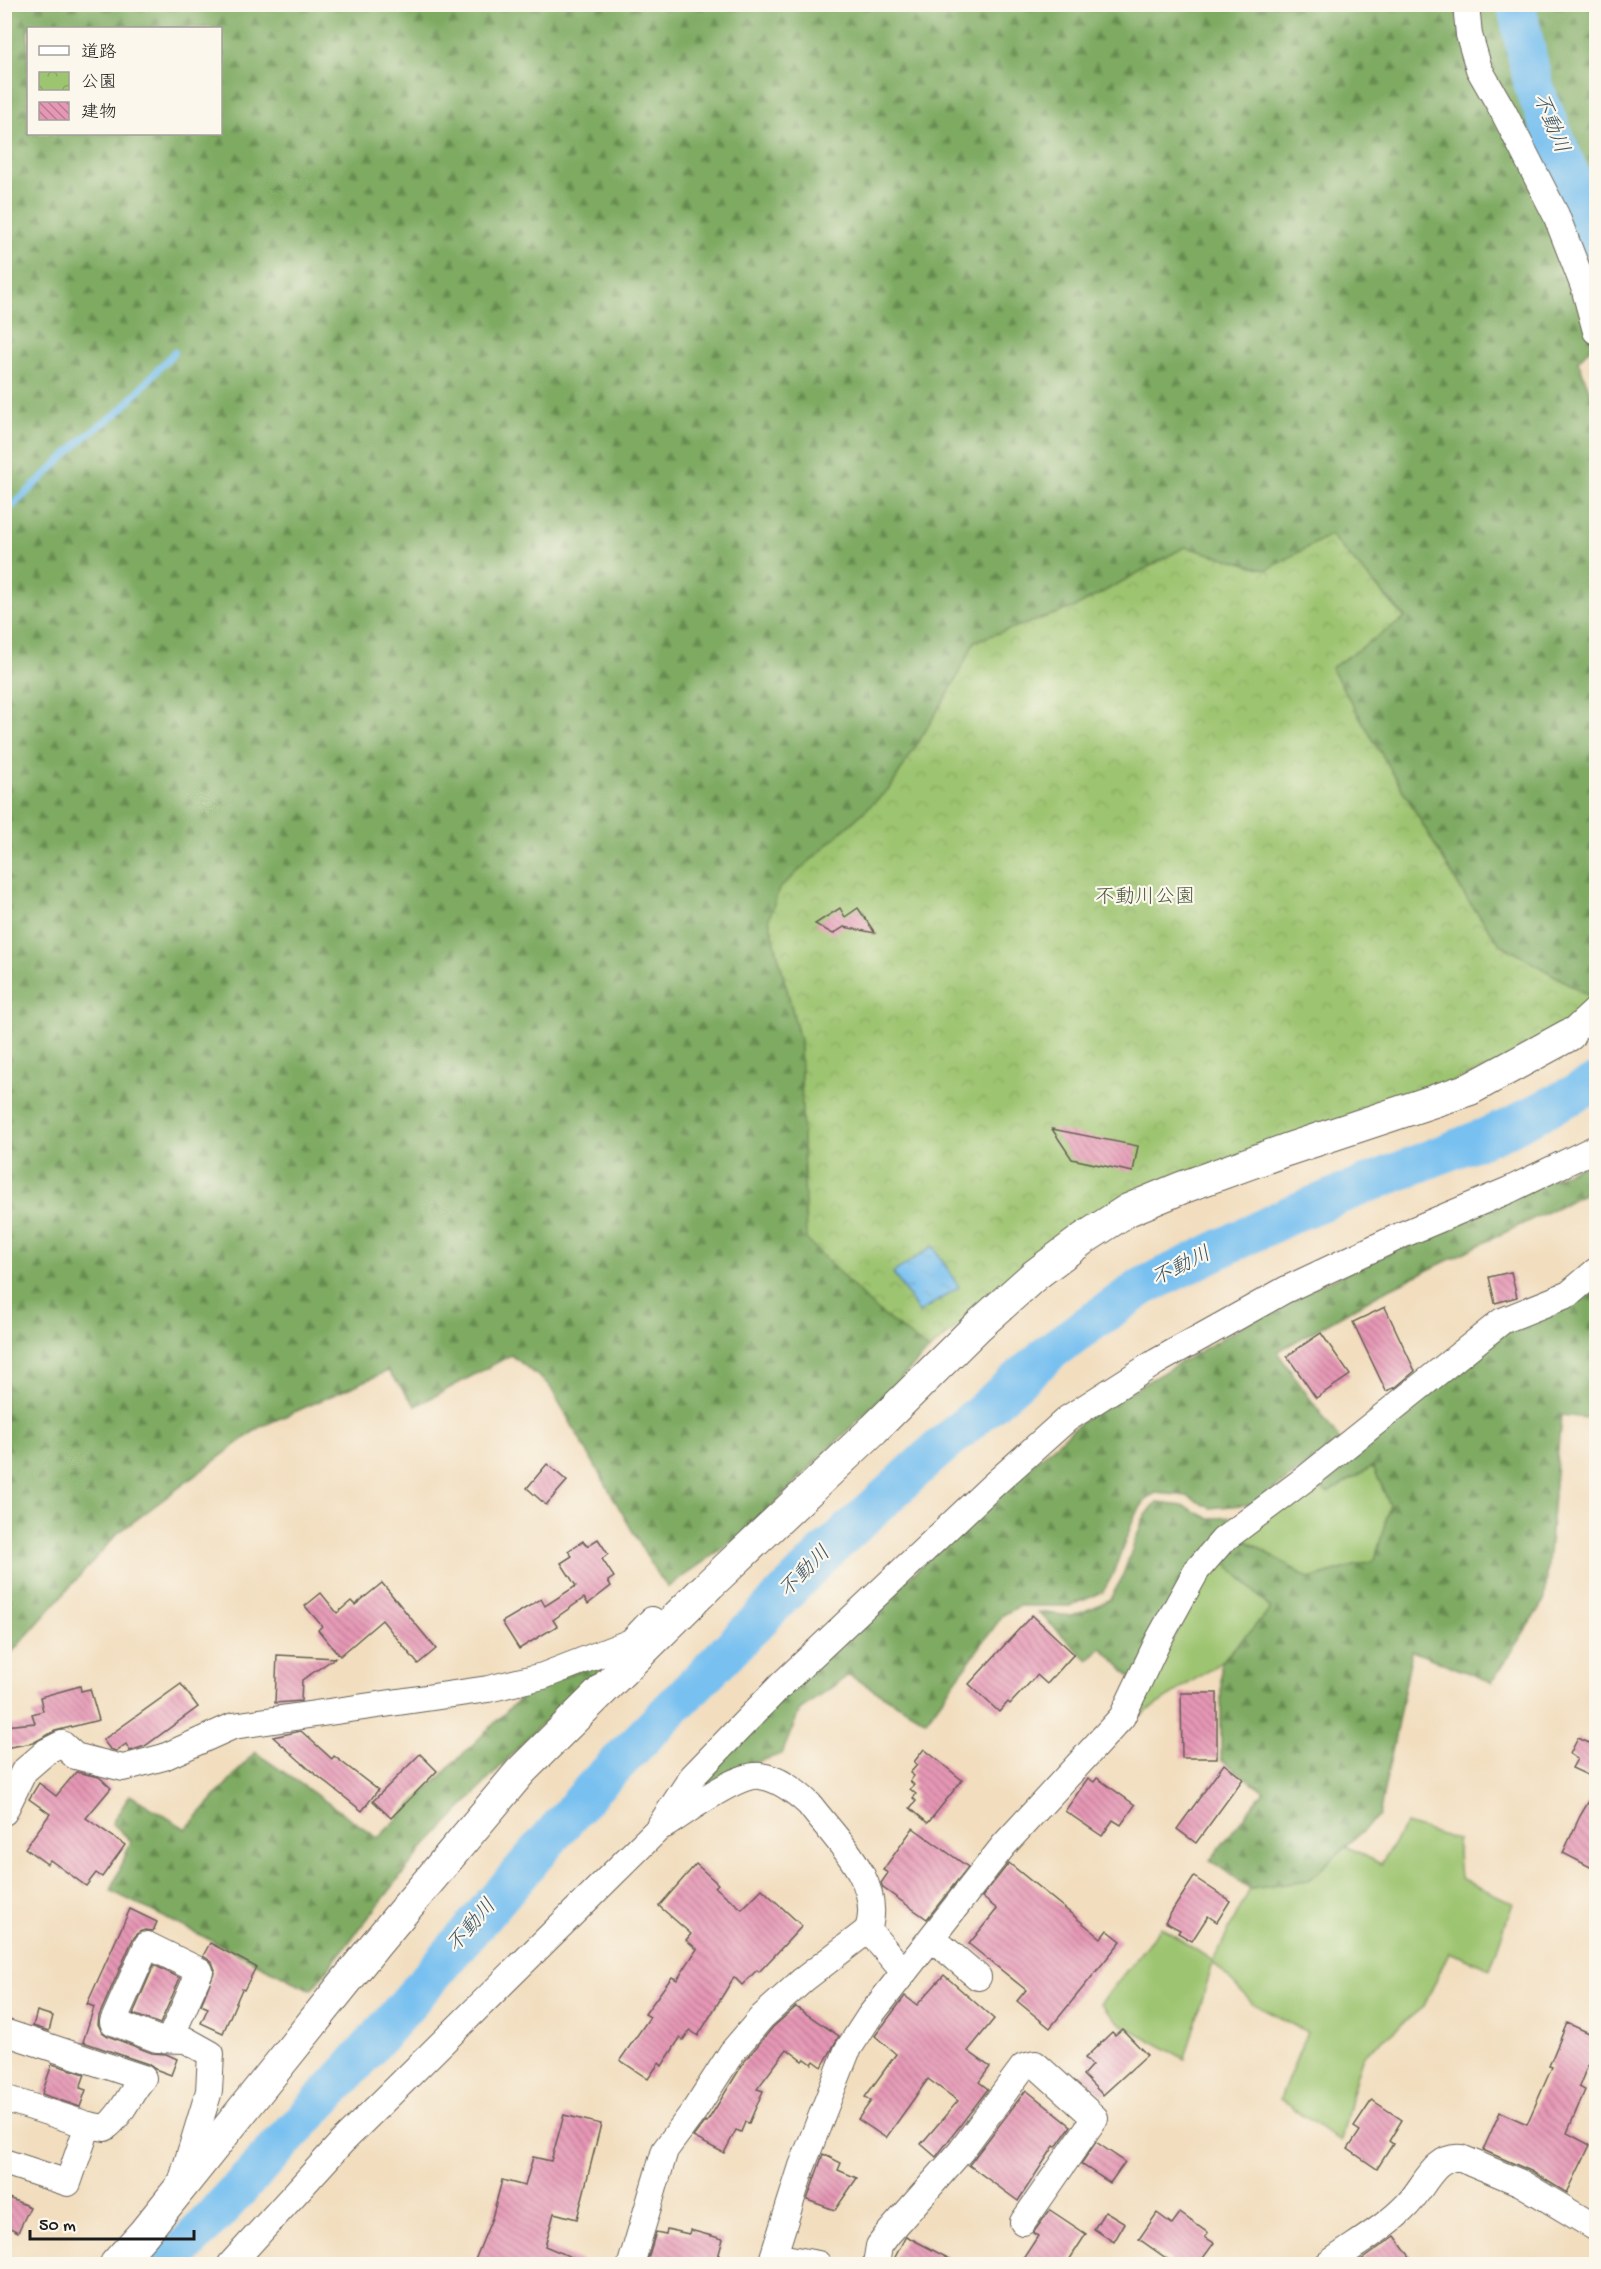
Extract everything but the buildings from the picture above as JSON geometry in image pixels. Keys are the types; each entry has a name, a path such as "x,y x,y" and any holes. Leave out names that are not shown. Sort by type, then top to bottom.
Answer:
{"street":[{"path":"1466,4 1469,35 1479,69 1556,215 1590,288 1596,331"},
{"path":"116,2265 375,1945 521,1771 710,1584 874,1429 979,1325 1035,1275 1083,1239 1128,1210 1181,1188 1470,1089 1569,1035 1596,1011"},
{"path":"231,2265 340,2143 657,1830 692,1777 781,1685 990,1488 1067,1419 1156,1362 1285,1290 1404,1234 1509,1190 1596,1148"},
{"path":"818,2265 773,2260 802,2166 847,2051 869,2017 1004,1845 1122,1717 1159,1639 1197,1569 1223,1540 1306,1478 1502,1321 1569,1294 1596,1271"},
{"path":"4,1812 24,1771 46,1752 62,1744 75,1756 123,1768 164,1756 233,1726 488,1689 543,1676 631,1642 691,1584 710,1584"},
{"path":"631,2265 665,2150 694,2111 732,2052 762,2017 803,1980 868,1930 872,1920 870,1890 864,1876 809,1804 800,1795 780,1783 758,1776 734,1782 657,1830"},
{"path":"868,1930 904,1972"},
{"path":"933,1938 978,1977"},
{"path":"4,2032 142,2078 132,2091 116,2121 105,2128 88,2125 4,2098"},
{"path":"170,2039 186,2040 210,2054 209,2091 179,2188"},
{"path":"876,2265 879,2246 888,2234 962,2151 1023,2067 1035,2064 1095,2118 1023,2222"},
{"path":"4,2162 68,2183 88,2125"},
{"path":"1328,2265 1407,2205 1440,2162 1450,2157 1461,2158 1521,2182 1596,2228"}],"green space":[{"path":"5,5 1596,5 1596,341 1578,361 1596,407 1596,992 1593,998 1500,944 1464,895 1331,668 1405,617 1330,535 1267,570 1185,547 1076,607 975,641 951,689 891,787 779,889 769,919 800,1040 806,1238 874,1308 929,1350 746,1532 668,1587 657,1574 549,1385 511,1355 416,1406 388,1371 260,1427 117,1534 5,1660"},
{"name":"不動川公園","path":"1330,535 1405,618 1331,668 1464,895 1500,944 1593,998 1573,1018 1506,1061 1076,1230 929,1350 874,1308 806,1239 800,1040 769,919 779,889 891,787 951,689 975,641 1076,607 1185,547 1267,570"},
{"path":"1596,1159 1596,1188 1377,1295 1277,1352 1341,1442 1253,1504 1210,1508 1187,1496 1156,1493 1147,1498 1135,1515 1112,1576 1103,1592 1070,1606 1019,1606 1003,1615 926,1721 849,1675 800,1710 782,1754 746,1766 684,1809 699,1783 788,1692 996,1495 1090,1415 1289,1299"},
{"path":"1596,1280 1596,1419 1561,1415 1545,1599 1492,1682 1412,1651 1379,1816 1308,1881 1250,1889 1210,1860 1264,1791 1221,1759 1221,1662 1271,1609 1219,1555 1239,1536 1310,1579 1375,1560 1390,1505 1373,1466 1328,1493 1310,1483 1505,1327"},
{"path":"1373,1466 1390,1505 1375,1560 1309,1579 1239,1536 1310,1483 1328,1493"},
{"path":"1158,1503 1184,1506 1208,1518 1246,1517 1135,1681 1102,1648 1088,1660 1038,1612 1072,1616 1110,1599 1121,1580 1143,1519"},
{"path":"1219,1555 1271,1609 1221,1662 1126,1725"},
{"path":"615,1657 533,1732 421,1851 311,1990 111,1891 131,1841 112,1823 130,1795 186,1829 255,1752 378,1838 528,1690"},
{"path":"1406,1824 1457,1840 1460,1878 1513,1903 1490,1969 1449,1952 1424,2006 1363,2056 1341,2142 1280,2099 1307,2032 1253,2004 1213,1962 1185,2059 1122,2025 1100,2004 1161,1927 1213,1961 1250,1889 1308,1881 1346,1846 1381,1864"}],"water":[{"path":"933,1246 959,1287 919,1313 893,1273"}],"waterway":[{"name":"不動川","path":"1516,4 1534,88 1596,238"},
{"path":"4,514 85,437 121,410 174,352"},
{"name":"不動川","path":"169,2264 351,2069 593,1788 825,1553 928,1458 1055,1348 1142,1287 1294,1213 1508,1128 1596,1083"}]}
